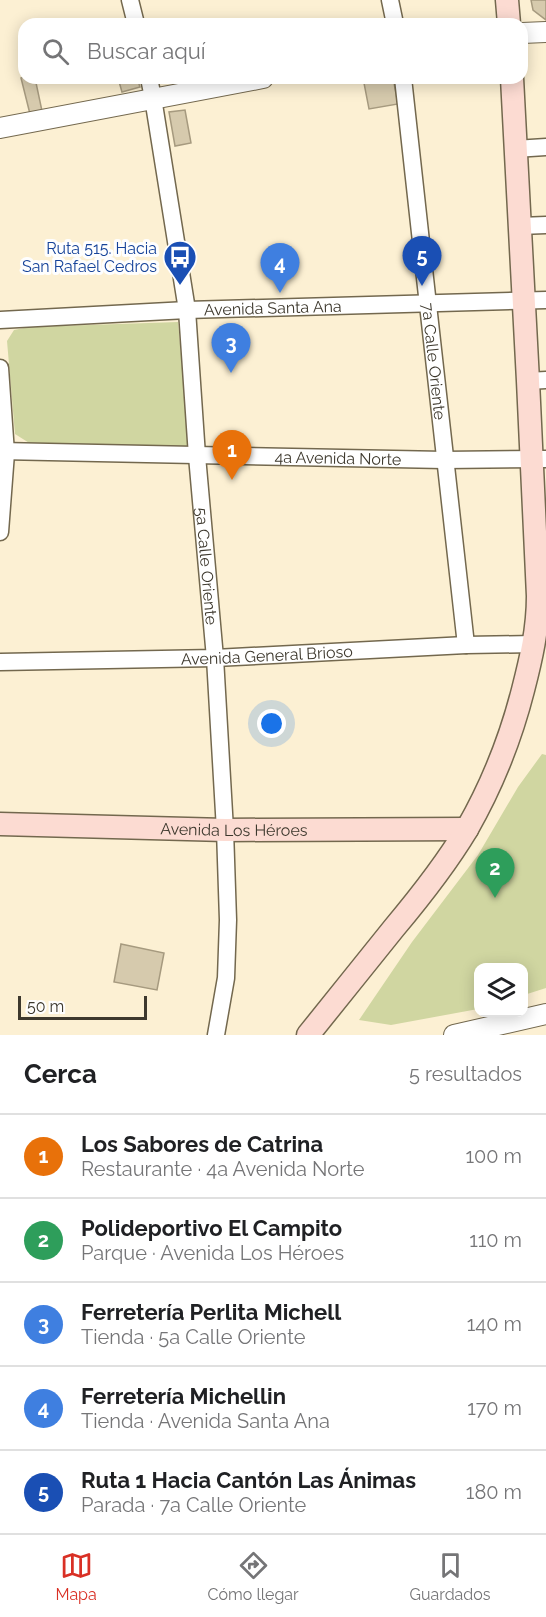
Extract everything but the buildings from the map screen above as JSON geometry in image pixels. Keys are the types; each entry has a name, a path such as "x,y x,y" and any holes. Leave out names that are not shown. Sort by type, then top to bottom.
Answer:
{"main road":[{"path":"507,0 508,18"},
{"path":"308,1035 421,895 467,829 506,746 537,654 541,553 535,300 520,226 512,84"},
{"name":"Avenida Los Héroes","path":"0,824 225,830 467,829"}],"street":[{"path":"130,0 134,18"},
{"path":"390,0 394,18"},
{"path":"528,33 546,32"},
{"name":"5a Calle Oriente","path":"150,84 187,310 215,658 228,920 226,978 216,1035"},
{"path":"0,128 229,84"},
{"name":"7a Calle Oriente","path":"404,84 466,645"},
{"path":"515,149 546,147"},
{"path":"520,226 546,225"},
{"name":"Avenida Santa Ana","path":"0,320 187,310 535,300"},
{"path":"0,368 3,452 0,532"},
{"name":"4a Avenida Norte","path":"3,452 444,460 539,459"},
{"name":"Avenida General Brioso","path":"0,662 215,658 466,645 537,654"},
{"path":"454,1035 546,1014"}],"green space":[{"path":"178,322 190,451 34,446 15,434 7,341 14,330 29,327"},
{"path":"542,754 546,755 546,988 528,994 528,963 474,963 474,1010 391,1025 359,1020 412,942 478,855 518,787"}],"place":[{"name":"Ruta 515. Hacia San Rafael Cedros","path":"180,286"},
{"name":"Ruta 1 Hacia Cantón Las Ánimas","path":"422,286"},
{"name":"Ferretería Michellin","path":"280,293"},
{"name":"Ferretería Perlita Michell","path":"231,373"},
{"name":"Los Sabores de Catrina","path":"232,480"},
{"name":"Polideportivo El Campito","path":"495,898"}]}
